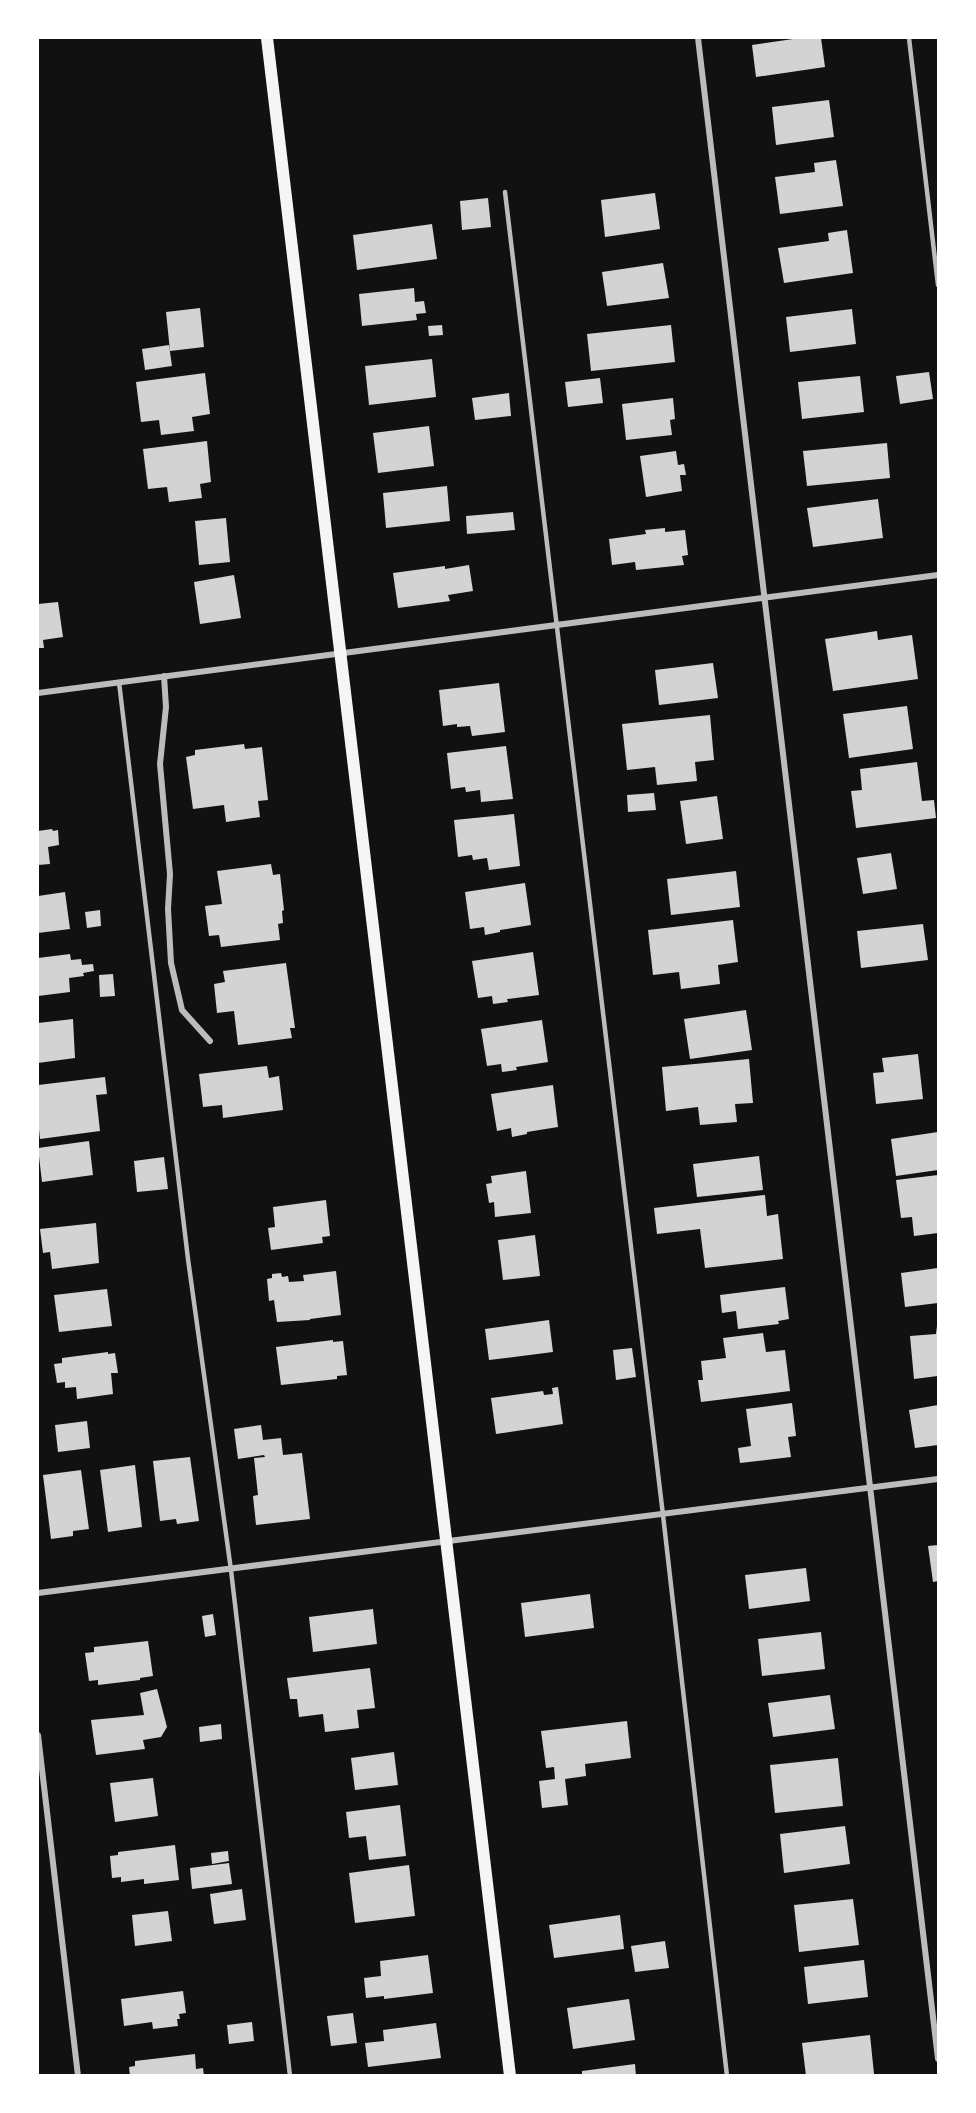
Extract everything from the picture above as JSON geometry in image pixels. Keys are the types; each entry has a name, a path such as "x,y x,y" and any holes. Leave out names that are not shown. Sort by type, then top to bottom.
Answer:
{"main road":[{"path":"267,38 510,2076"}],"street":[{"path":"698,38 939,2059"},
{"path":"38,693 939,575"},
{"path":"164,676 166,707 160,764 170,874 168,909 171,963 182,1010 210,1041"},
{"path":"38,1593 939,1479"},
{"path":"38,1735 78,2076"}],"lane":[{"path":"909,38 939,285"},
{"path":"505,192 663,1515 727,2076"},
{"path":"119,682 186,1247 231,1569 290,2076"}],"building":[{"path":"800,38 821,38 825,67 756,77 752,45"},
{"path":"829,100 834,137 776,145 772,107"},
{"path":"836,160 843,206 780,214 775,177 815,172 814,163"},
{"path":"655,193 660,229 605,237 601,200"},
{"path":"488,198 491,227 462,230 460,201"},
{"path":"432,224 437,259 357,270 353,235"},
{"path":"847,230 853,273 784,283 778,248 829,241 828,233"},
{"path":"663,263 669,298 607,306 602,272"},
{"path":"414,288 415,302 424,301 426,313 416,314 417,320 362,326 359,294"},
{"path":"200,308 204,347 170,351 166,312"},
{"path":"852,309 856,344 790,352 786,317"},
{"path":"442,325 443,335 429,336 428,326"},
{"path":"671,325 675,362 591,371 587,334"},
{"path":"169,345 172,366 145,370 142,349"},
{"path":"432,359 436,397 369,405 365,366"},
{"path":"929,372 933,399 900,404 896,376"},
{"path":"205,373 210,414 192,417 194,431 161,435 159,420 141,422 136,382"},
{"path":"860,376 864,412 802,419 798,382"},
{"path":"600,378 603,403 568,407 565,382"},
{"path":"509,393 511,416 475,420 472,398"},
{"path":"673,398 675,419 670,420 672,435 626,440 622,404"},
{"path":"429,426 434,466 378,473 373,433"},
{"path":"207,441 211,482 200,484 202,498 169,502 167,487 148,489 143,449"},
{"path":"887,443 890,478 807,486 803,451"},
{"path":"676,451 678,465 684,464 686,475 680,475 682,491 646,497 640,456"},
{"path":"447,486 450,521 386,528 383,493"},
{"path":"878,499 883,538 813,547 807,508"},
{"path":"513,512 515,530 467,534 466,516"},
{"path":"226,518 230,562 199,565 195,521"},
{"path":"665,528 665,532 685,530 688,555 682,556 684,565 636,570 635,562 612,565 609,539 646,534 645,530"},
{"path":"469,565 473,591 448,595 450,601 398,608 393,573"},
{"path":"234,575 241,618 200,624 194,582"},
{"path":"58,602 63,637 43,640 44,648 38,648 38,604"},
{"path":"877,631 878,640 912,635 918,679 833,691 825,639"},
{"path":"713,663 718,698 659,705 655,670"},
{"path":"499,683 505,732 472,736 470,726 457,727 457,724 443,726 439,690"},
{"path":"907,706 913,749 849,758 843,714"},
{"path":"710,715 714,760 695,762 697,781 657,785 655,767 627,770 622,724"},
{"path":"244,744 245,749 262,747 268,800 258,801 260,817 226,822 224,805 193,809 186,757 195,755 195,750"},
{"path":"506,746 513,799 481,802 480,790 466,792 465,787 451,789 447,753"},
{"path":"917,762 922,801 934,800 936,818 856,828 851,791 862,790 860,769"},
{"path":"654,793 656,810 628,812 627,795"},
{"path":"717,796 723,839 686,844 680,801"},
{"path":"514,814 520,866 489,870 487,858 473,860 472,855 458,857 454,820"},
{"path":"52,829 53,831 58,830 59,845 48,847 50,864 38,865 38,831"},
{"path":"891,853 897,889 863,894 857,858"},
{"path":"271,864 273,875 280,874 284,910 282,911 283,923 278,924 280,940 221,947 219,935 209,936 205,906 222,904 217,871"},
{"path":"736,871 740,907 671,915 667,879"},
{"path":"525,883 531,925 485,935 484,927 470,929 465,892"},
{"path":"65,892 70,929 38,933 38,896"},
{"path":"100,910 101,926 87,928 85,912"},
{"path":"733,920 738,962 718,965 720,984 681,989 679,972 653,975 648,930"},
{"path":"923,924 928,960 861,968 857,931"},
{"path":"533,952 539,995 507,999 508,1002 493,1004 492,996 478,998 472,961"},
{"path":"70,954 71,960 81,959 82,965 93,964 94,971 83,973 84,976 69,978 70,992 38,996 38,958"},
{"path":"286,963 295,1028 290,1028 292,1038 238,1045 234,1011 217,1013 214,984 225,982 223,971"},
{"path":"113,974 115,996 100,997 99,975"},
{"path":"746,1010 752,1050 690,1059 684,1019"},
{"path":"73,1019 75,1058 38,1063 38,1023"},
{"path":"542,1020 548,1062 516,1067 517,1070 502,1072 501,1064 487,1066 481,1029"},
{"path":"918,1054 923,1099 876,1104 873,1073 884,1072 882,1058"},
{"path":"749,1059 753,1103 735,1104 737,1122 700,1125 698,1107 666,1111 662,1067"},
{"path":"267,1066 269,1078 279,1076 283,1110 223,1118 222,1105 203,1107 199,1074"},
{"path":"105,1077 107,1094 96,1095 100,1131 40,1139 38,1085"},
{"path":"553,1085 558,1127 512,1137 511,1128 497,1131 491,1094"},
{"path":"938,1132 938,1170 896,1176 891,1139"},
{"path":"89,1141 93,1175 42,1182 38,1148"},
{"path":"759,1156 763,1190 697,1197 693,1164"},
{"path":"164,1157 168,1189 137,1192 134,1161"},
{"path":"526,1171 531,1213 495,1217 494,1202 489,1203 486,1184 492,1183 491,1176"},
{"path":"938,1175 938,1233 914,1236 912,1217 901,1218 896,1180"},
{"path":"765,1195 767,1216 778,1214 783,1259 705,1268 700,1229 657,1234 654,1208"},
{"path":"326,1200 330,1236 322,1237 323,1243 271,1250 268,1228 275,1227 273,1207"},
{"path":"96,1223 99,1263 52,1269 50,1252 43,1253 40,1229"},
{"path":"535,1235 540,1276 503,1280 498,1240"},
{"path":"938,1268 938,1303 905,1307 901,1273"},
{"path":"336,1271 341,1315 277,1322 274,1300 269,1301 267,1279 272,1278 272,1274 281,1273 282,1277 288,1276 289,1282 304,1281 303,1275"},
{"path":"785,1287 789,1319 778,1321 779,1324 738,1329 736,1311 722,1313 720,1295"},
{"path":"107,1289 112,1326 59,1332 54,1295"},
{"path":"549,1320 553,1352 489,1360 485,1329"},
{"path":"937,1326 938,1376 914,1379 910,1336 936,1334"},
{"path":"763,1333 766,1352 785,1350 790,1391 701,1402 698,1380 703,1380 701,1361 726,1358 723,1338"},
{"path":"333,1340 333,1342 343,1341 347,1375 337,1376 337,1379 281,1385 276,1347"},
{"path":"632,1348 636,1377 616,1380 613,1350"},
{"path":"108,1352 108,1354 115,1353 118,1373 111,1373 113,1394 77,1399 76,1387 65,1388 65,1382 57,1383 54,1364 62,1363 62,1358"},
{"path":"558,1387 563,1424 496,1434 491,1398 543,1391 544,1395 553,1394 552,1388"},
{"path":"792,1403 796,1436 788,1437 791,1457 740,1463 738,1448 751,1446 746,1409"},
{"path":"938,1405 938,1445 915,1448 909,1410"},
{"path":"87,1421 90,1448 58,1452 55,1425"},
{"path":"261,1425 263,1440 281,1438 283,1455 302,1453 310,1519 256,1525 253,1496 258,1495 254,1458 265,1457 264,1455 238,1459 234,1429"},
{"path":"190,1457 199,1521 177,1524 176,1519 160,1521 153,1461"},
{"path":"135,1465 142,1527 108,1532 100,1470"},
{"path":"81,1470 89,1529 73,1531 73,1536 51,1539 43,1475"},
{"path":"938,1545 938,1581 933,1582 928,1546"},
{"path":"806,1568 810,1601 749,1609 745,1575"},
{"path":"590,1594 594,1628 525,1637 521,1603"},
{"path":"373,1609 377,1644 313,1652 309,1617"},
{"path":"213,1614 216,1635 205,1637 202,1616"},
{"path":"821,1632 825,1669 762,1676 758,1639"},
{"path":"148,1641 153,1676 140,1678 140,1680 98,1685 98,1680 89,1681 85,1653 94,1652 94,1647"},
{"path":"370,1668 375,1708 357,1710 359,1728 325,1732 323,1714 299,1717 297,1699 290,1699 287,1678"},
{"path":"157,1689 167,1727 161,1737 143,1740 145,1749 96,1755 91,1720 144,1715 140,1693"},
{"path":"830,1695 835,1729 773,1737 768,1703"},
{"path":"627,1721 631,1758 585,1764 586,1776 565,1779 568,1805 542,1808 539,1781 555,1779 554,1767 546,1768 541,1731"},
{"path":"221,1724 222,1739 200,1742 199,1727"},
{"path":"394,1752 398,1785 355,1790 351,1758"},
{"path":"838,1758 843,1806 775,1813 770,1765"},
{"path":"153,1778 158,1816 115,1822 110,1783"},
{"path":"400,1805 406,1856 369,1860 366,1836 349,1838 346,1812"},
{"path":"845,1826 850,1864 784,1873 780,1834"},
{"path":"175,1845 179,1880 144,1884 144,1879 121,1882 121,1877 112,1878 110,1856 118,1855 118,1852"},
{"path":"228,1851 229,1861 212,1864 211,1853"},
{"path":"229,1863 232,1884 192,1889 190,1868"},
{"path":"409,1865 415,1916 355,1923 349,1873"},
{"path":"242,1889 246,1920 214,1924 210,1894"},
{"path":"853,1899 859,1945 799,1952 794,1905"},
{"path":"168,1911 172,1941 135,1946 132,1915"},
{"path":"620,1915 624,1949 554,1958 549,1925"},
{"path":"665,1941 669,1968 635,1972 631,1946"},
{"path":"428,1955 433,1993 384,1999 384,1996 366,1998 364,1978 381,1976 380,1961"},
{"path":"864,1960 868,1997 808,2004 804,1967"},
{"path":"183,1991 186,2013 179,2014 178,2026 153,2029 152,2022 124,2026 121,1999"},
{"path":"629,1999 635,2040 573,2049 567,2008"},
{"path":"353,2013 357,2043 331,2046 327,2016"},
{"path":"252,2022 254,2041 229,2044 227,2025"},
{"path":"436,2023 441,2058 368,2067 365,2043 384,2041 383,2030"},
{"path":"870,2035 874,2074 806,2076 802,2043"},
{"path":"195,2054 196,2069 203,2068 204,2076 130,2076 129,2067 135,2066 135,2061"},
{"path":"635,2064 636,2076 582,2076 582,2071"}]}
